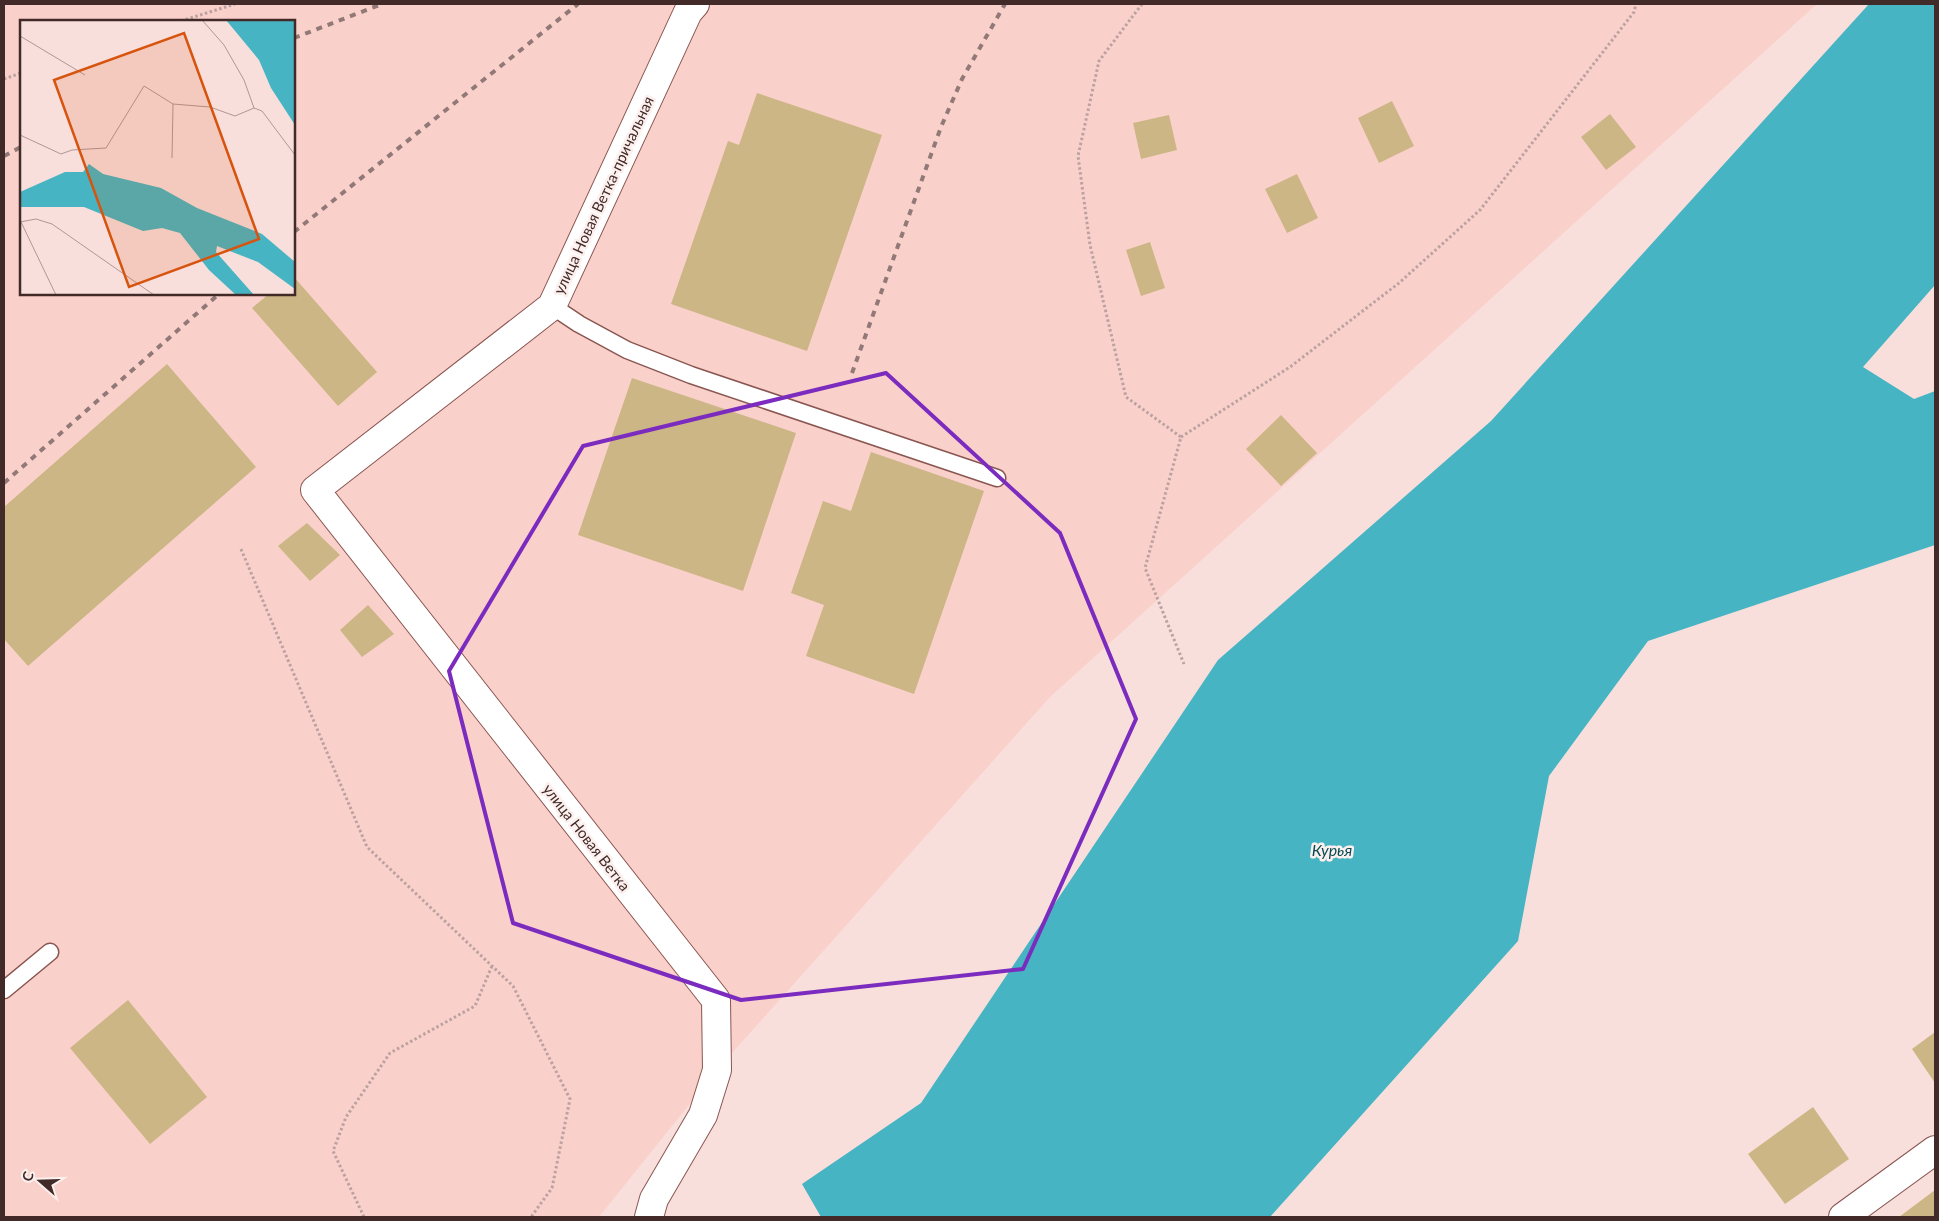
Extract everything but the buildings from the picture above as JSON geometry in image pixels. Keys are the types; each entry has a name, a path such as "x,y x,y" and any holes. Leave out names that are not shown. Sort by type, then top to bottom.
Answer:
{"street":[{"name":"улица Новая Ветка-причальная","path":"315,490 552,306 688,12 695,4"},
{"name":"улица Новая Ветка","path":"315,490 716,1000 717,1070 703,1115 654,1198 648,1217"},
{"path":"1843,1217 1935,1150"}],"lane":[{"path":"552,306 579,324 636,354 691,375 997,478"},
{"path":"4,990 50,952"}],"path":[{"path":"183,20 235,4"},
{"path":"1142,4 1098,61 1078,156 1090,245 1126,397 1181,437"},
{"path":"1184,664 1146,568 1181,437 1290,367 1399,283 1480,210 1634,12 1636,4"},
{"path":"4,78 20,73"},
{"path":"241,550 367,847 513,986 570,1099 552,1188 531,1217"},
{"path":"364,1217 333,1151 346,1118 390,1053 475,1006 492,966"}],"highlighted area":[{"path":"886,373 1060,533 1136,719 1023,969 741,1000 513,923 449,671 583,446"}],"shaded area":[{"path":"4,4 1817,4 1050,697 717,1070 599,1217 4,1217"}],"water":[{"name":"Курья","path":"1869,4 1935,4 1935,285 1863,367 1914,399 1935,391 1935,545 1648,641 1549,776 1518,941 1270,1217 821,1217 802,1184 921,1103 1218,660 1491,421"}],"railway":[{"path":"295,38 382,4"},
{"path":"295,231 578,4"},
{"path":"852,373 941,127 962,79 1005,4"},
{"path":"4,156 20,148"},
{"path":"4,483 218,295"}]}
